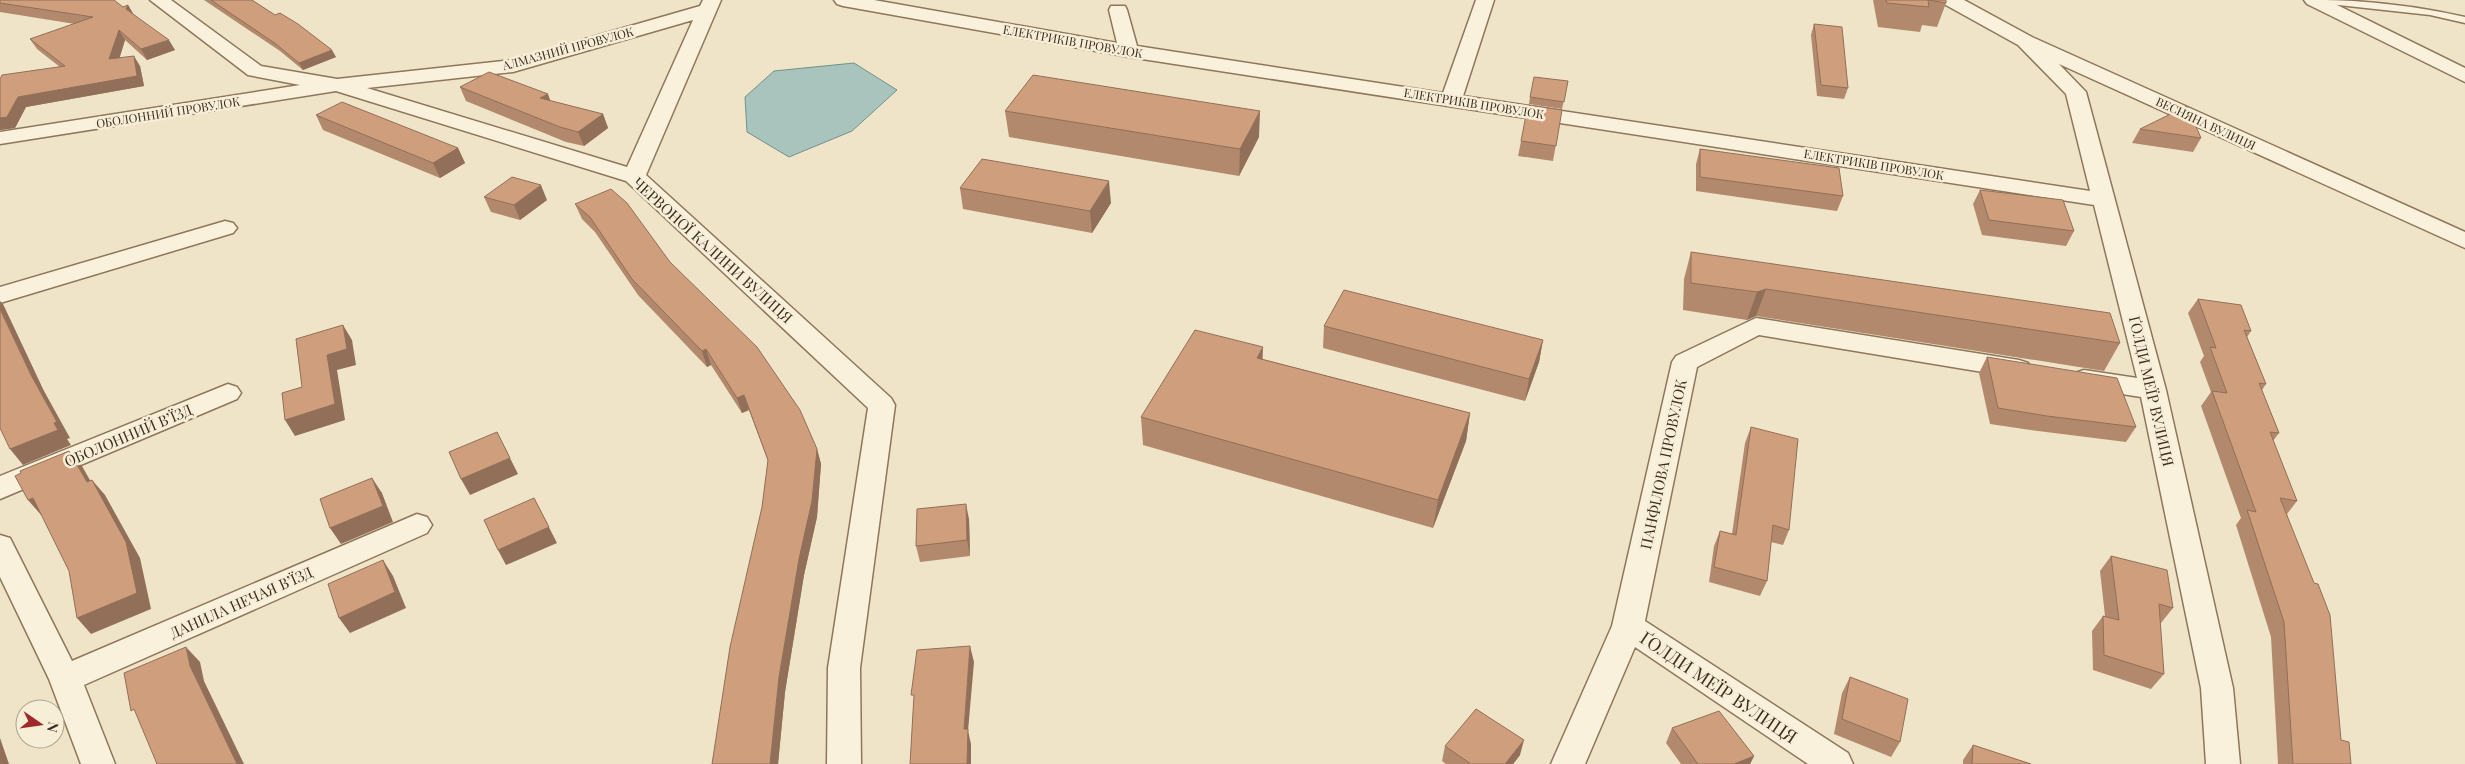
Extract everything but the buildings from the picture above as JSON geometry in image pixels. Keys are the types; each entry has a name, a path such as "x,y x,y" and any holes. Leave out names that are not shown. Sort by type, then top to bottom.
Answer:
{"street":[{"name":"ЧЕРВОНОЇ КАЛИНИ ВУЛИЦЯ","path":"159,0 255,71 336,85 634,176 882,405 844,668 844,764"},
{"name":"ЕЛЕКТРИКІВ ПРОВУЛОК","path":"843,0 1128,51 2105,200"},
{"path":"1451,100 1485,0"},
{"name":"ВЕСНЯНА ВУЛИЦЯ","path":"1950,0 2025,40 2455,237"},
{"path":"2313,0 2465,76"},
{"name":"АЛМАЗНИЙ ПРОВУЛОК","path":"336,85 513,66 710,5"},
{"name":"АЛМАЗНИЙ ПРОВУЛОК","path":"634,176 710,5"},
{"path":"1118,10 1128,51"},
{"name":"ҐОЛДИ МЕЇР ВУЛИЦЯ","path":"2025,40 2076,92 2153,390 2217,688 2223,764"},
{"name":"ОБОЛОННИЙ ПРОВУЛОК","path":"0,138 336,85"},
{"path":"0,295 225,228"},
{"path":"2455,237 2465,260"},
{"name":"ПАНФІЛОВА ПРОВУЛОК","path":"1568,764 1628,626 1685,362 1756,326 2153,390"},
{"name":"ОБОЛОННИЙ В’ЇЗД","path":"0,488 228,393"},
{"name":"ДАНИЛА НЕЧАЯ В’ЇЗД","path":"65,678 417,525"},
{"path":"0,546 65,678 98,764"},
{"name":"ҐОЛДИ МЕЇР ВУЛИЦЯ","path":"1628,626 1836,764"}],"lane":[{"path":"2320,0 2430,12 2465,20"}],"water":[{"path":"854,63 897,90 852,131 789,157 747,132 745,97 774,71"}]}
